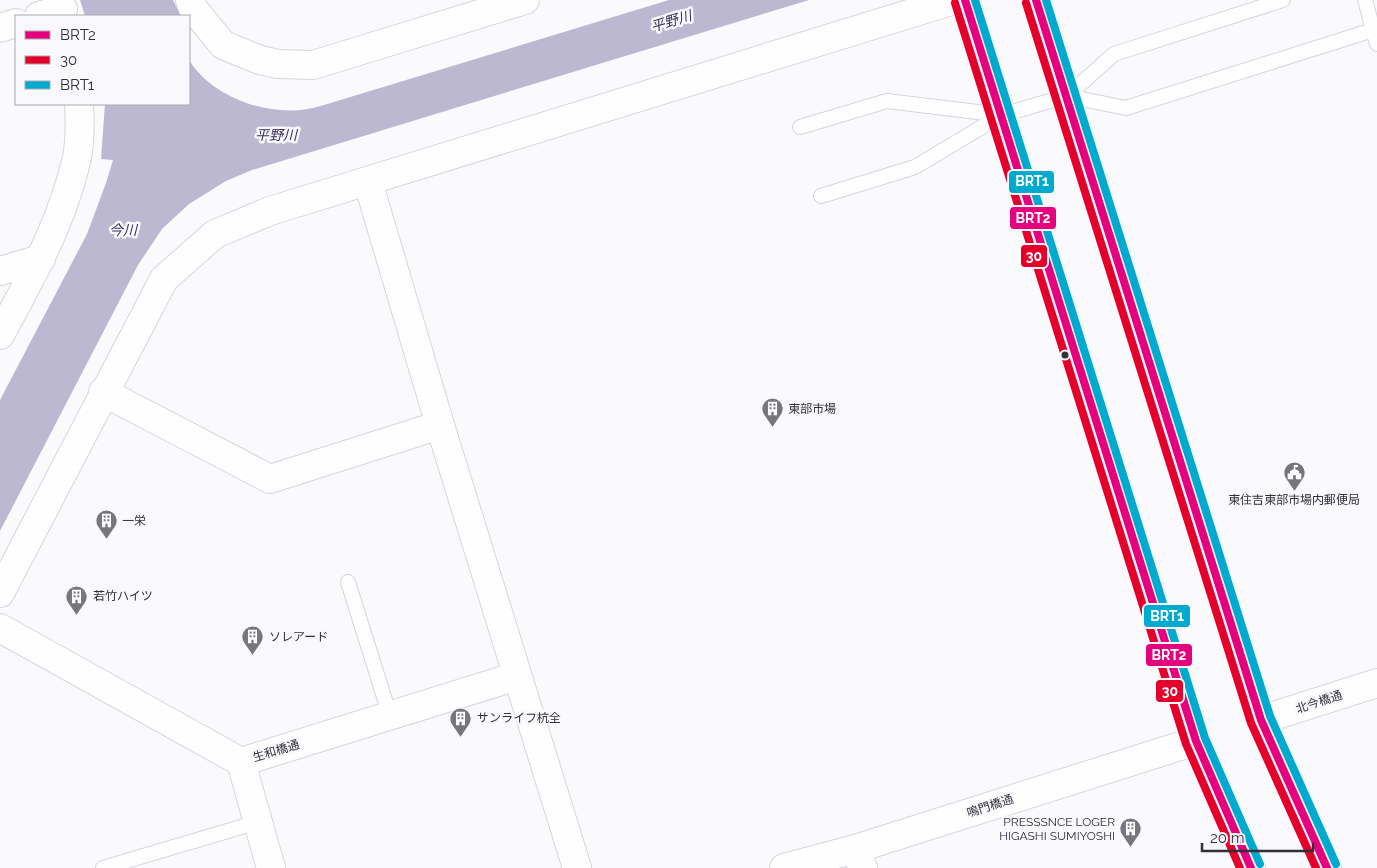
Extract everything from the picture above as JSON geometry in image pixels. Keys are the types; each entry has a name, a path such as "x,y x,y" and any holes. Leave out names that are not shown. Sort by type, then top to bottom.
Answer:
{"street":[{"path":"190,0 193,8 223,45 260,60 278,64 313,65 525,0"},
{"path":"0,593 103,392 164,279 214,234 270,211 954,0"},
{"path":"965,0 1196,741 1250,868"},
{"path":"1036,0 1261,720 1327,868"},
{"path":"0,28 15,23"},
{"path":"0,335 41,259 62,208 77,156 79,105"},
{"path":"368,182 440,425 577,868"},
{"path":"0,271 41,259"},
{"path":"103,392 270,479 440,425"},
{"name":"生和橋通","path":"0,628 241,762 517,676"},
{"name":"北今橋通","path":"1261,720 1377,683"},
{"name":"鳴門橋通","path":"784,868 859,858 1196,741"},
{"path":"241,762 271,868"}],"lane":[{"path":"821,196 915,167 1002,115 1066,96 1114,54 1283,0"},
{"path":"1365,0 1377,44"},
{"path":"1066,96 1126,108 1373,30"},
{"path":"800,127 887,101 1002,115"},
{"path":"348,582 390,716"},
{"path":"103,868 258,822"}],"water":[{"path":"80,0 173,0 180,15 85,15"},
{"path":"669,0 809,0 252,170 226,181 189,204 162,229 138,265 0,531 0,400 87,234 106,183 113,160 101,159 105,105 190,105 190,61 210,83 238,100 253,105 269,109 301,110 324,105"}],"transit line":[{"name":"BRT2","path":"965,0 1196,741 1251,868"},
{"name":"BRT1","path":"975,0 1205,738 1260,864"},
{"name":"BRT2","path":"1036,0 1261,720 1327,868"},
{"name":"BRT1","path":"1046,0 1270,716 1336,864"},
{"name":"30","path":"955,3 1186,744 1240,868"},
{"name":"30","path":"1026,3 1251,723 1316,868"}],"place":[{"name":"東部市場","path":"772,428"},
{"name":"東住吉東部市場内郵便局","path":"1294,492"},
{"name":"一栄","path":"106,540"},
{"name":"若竹ハイツ","path":"77,615"},
{"name":"ソレアード","path":"253,656"},
{"name":"サンライフ杭全","path":"461,737"},
{"name":"PRESSSNCE LOGER HIGASHI SUMIYOSHI","path":"1131,848"}],"water label":[{"name":"平野川","path":"671,21"},
{"name":"平野川","path":"276,135"},
{"name":"今川","path":"123,230"}]}
